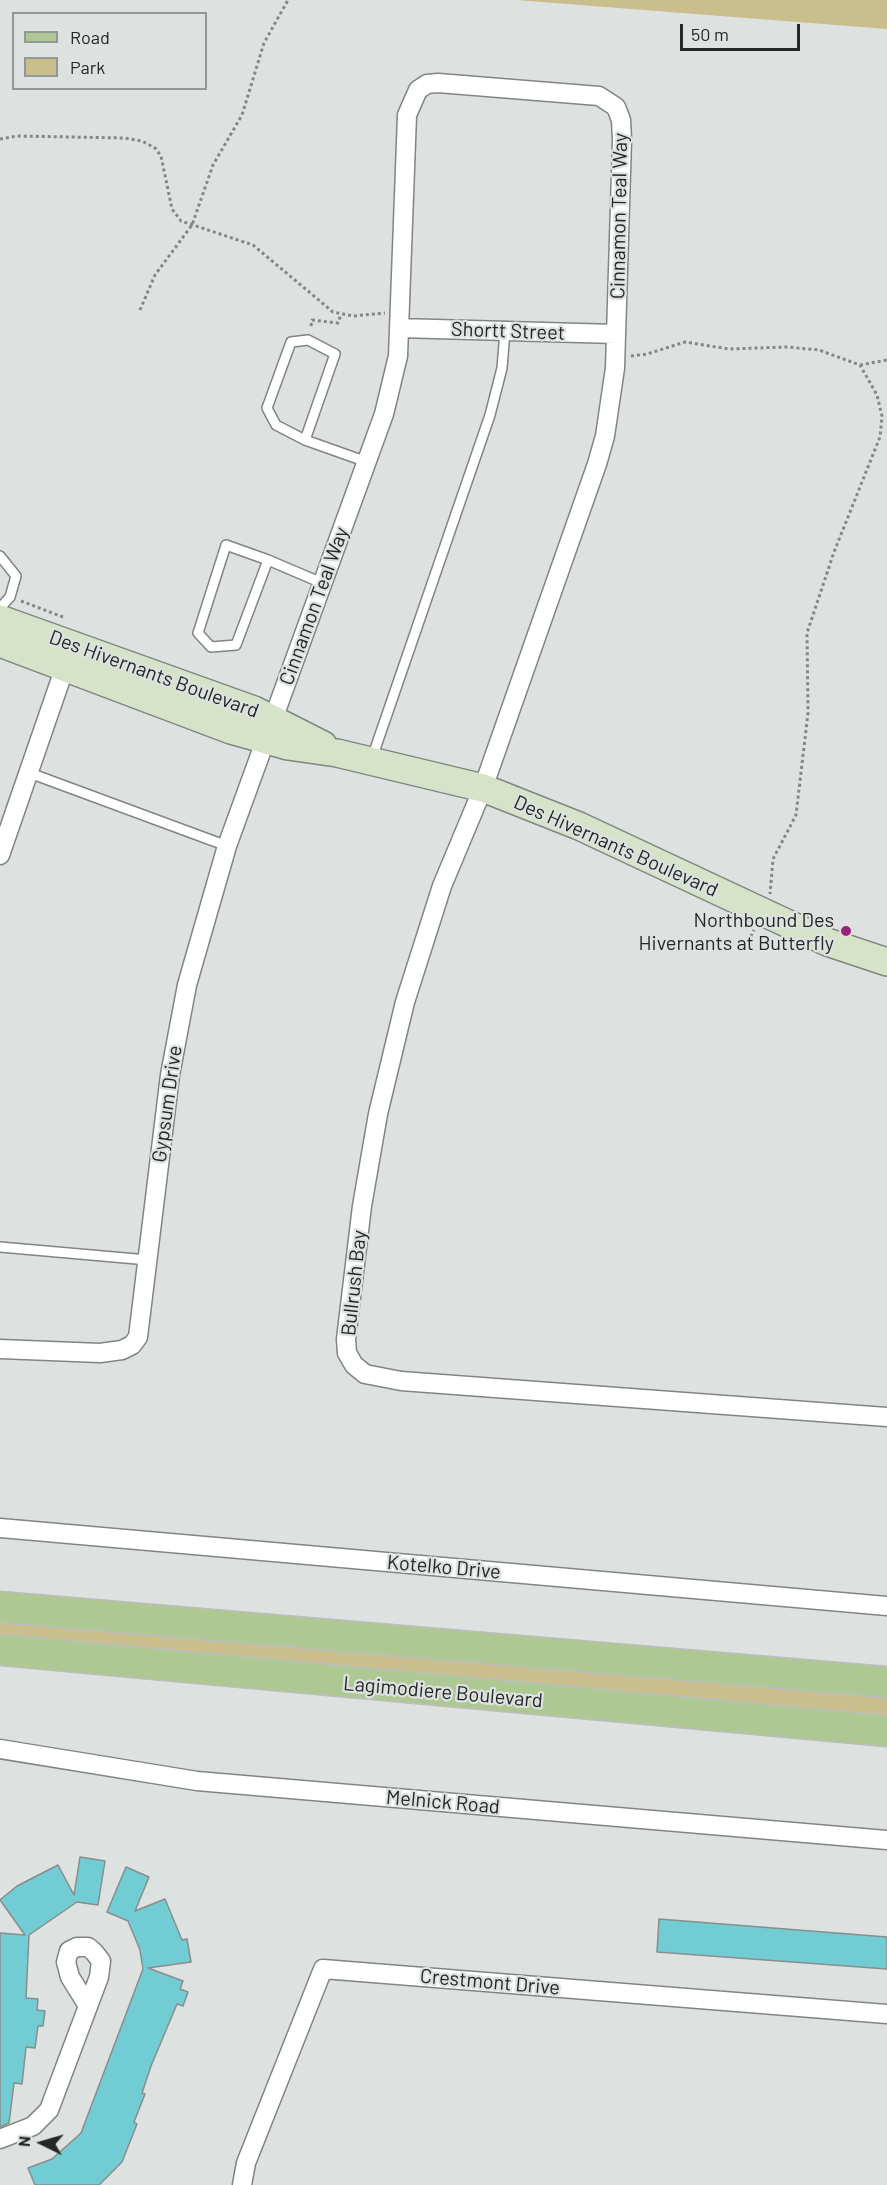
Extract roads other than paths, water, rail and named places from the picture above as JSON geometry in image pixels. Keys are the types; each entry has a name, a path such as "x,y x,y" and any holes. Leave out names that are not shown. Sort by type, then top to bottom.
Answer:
{"main road":[{"path":"0,1607 887,1682"},
{"name":"Lagimodiere Boulevard","path":"0,1650 887,1731"}],"street":[{"name":"Cinnamon Teal Way","path":"269,728 367,462 393,380 399,320 407,115 418,90 427,84 438,83 599,96 616,107 621,120 622,140 616,357 611,405 597,464 483,788"},
{"name":"Shortt Street","path":"399,320 505,331 616,334"},
{"name":"Des Hivernants Boulevard","path":"0,619 269,728 337,753 483,788 579,826 827,942 887,962"},
{"name":"Des Hivernants Boulevard","path":"0,643 208,722 269,728"},
{"path":"0,855 65,667"},
{"name":"Gypsum Drive","path":"0,1349 100,1353 132,1345 141,1327 170,1075 187,985 227,846 269,728"},
{"name":"Bullrush Bay","path":"483,788 442,886 405,1002 378,1114 362,1206 346,1339 348,1353 354,1365 365,1374 401,1381 887,1417"},
{"name":"Kotelko Drive","path":"0,1528 887,1606"},
{"name":"Melnick Road","path":"0,1749 197,1781 887,1840"},
{"name":"Crestmont Drive","path":"242,2185 246,2163 323,1969 887,2014"},
{"path":"0,2139 33,2126 49,2110 88,2006"}],"lane":[{"path":"371,761 490,416 502,368 505,331"},
{"path":"305,440 335,354 309,340 291,342 267,408 276,425 305,440 367,462"},
{"path":"268,560 236,645 211,647 198,633 226,546 268,560 322,583"},
{"path":"0,556 16,576 9,597 0,608"},
{"path":"27,772 227,846"},
{"path":"0,1247 148,1260"}],"place":[{"name":"Northbound Des Hivernants at Butterfly","path":"846,931"}]}
